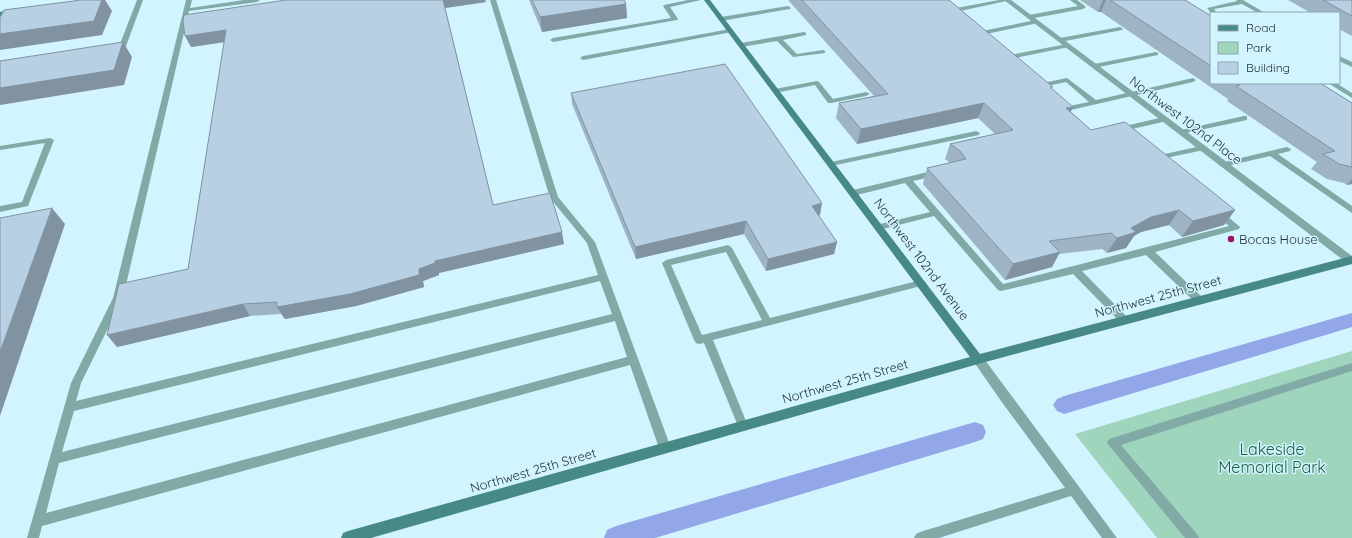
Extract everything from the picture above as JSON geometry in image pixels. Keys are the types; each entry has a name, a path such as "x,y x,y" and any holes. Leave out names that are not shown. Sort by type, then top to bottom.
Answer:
{"main road":[{"name":"Northwest 102nd Avenue","path":"707,0 978,359"},
{"path":"0,14 23,8"},
{"name":"Northwest 25th Street","path":"348,538 978,359 1351,260"}],"street":[{"name":"Northwest 102nd Place","path":"1007,0 1351,260"},
{"name":"Northwest 102nd Avenue","path":"978,359 1005,398 1110,538"}],"lane":[{"path":"108,48 123,46 140,0"},
{"path":"33,538 76,383 118,298 188,0"},
{"path":"186,10 257,0"},
{"path":"492,0 554,198 591,242 665,448"},
{"path":"553,40 675,19 664,3 698,0"},
{"path":"951,11 1007,0"},
{"path":"977,34 1083,7 1073,0"},
{"path":"1213,12 1210,8 1241,1 1260,12"},
{"path":"721,19 788,8"},
{"path":"1005,58 1120,29"},
{"path":"583,58 730,31"},
{"path":"741,45 804,34"},
{"path":"779,39 795,56 823,52"},
{"path":"1094,66 1156,54"},
{"path":"1340,59 1352,65"},
{"path":"811,76 831,101 866,94"},
{"path":"1037,87 1067,80 1094,102"},
{"path":"1062,110 1193,80"},
{"path":"775,90 817,83"},
{"path":"1333,84 1352,96"},
{"path":"1181,132 1244,118"},
{"path":"1118,133 1164,119"},
{"path":"831,164 976,133"},
{"path":"0,148 50,140 25,204 0,209"},
{"path":"1153,159 1201,148"},
{"path":"1224,165 1287,149"},
{"path":"1272,152 1352,210"},
{"path":"853,193 943,171"},
{"path":"907,180 1001,288 1236,227 1212,208"},
{"path":"1342,202 1352,200"},
{"path":"879,227 936,213"},
{"path":"768,323 728,248 666,263 699,340 768,323 921,283"},
{"path":"1148,251 1199,300"},
{"path":"1075,270 1124,320"},
{"path":"70,407 603,277"},
{"path":"55,459 617,317"},
{"path":"707,338 743,426"},
{"path":"38,521 633,360"},
{"path":"1193,538 1112,443 1352,367"},
{"path":"920,538 1074,490"}],"green space":[{"name":"Lakeside Memorial Park","path":"1352,351 1352,538 1157,538 1075,434"}],"building":[{"path":"81,0 102,0 94,21 0,34 0,18 4,10"},
{"path":"286,0 443,0 493,205 550,193 562,232 435,261 435,263 419,269 419,275 350,294 277,307 277,302 243,304 107,335 119,284 188,269 226,30 185,36 183,21 184,15"},
{"path":"532,0 624,0 626,4 540,17"},
{"path":"802,0 949,0 1053,87 1050,87 1073,107 1066,108 1091,130 1125,122 1235,210 1193,221 1179,210 1151,217 1131,228 1136,232 1117,238 1111,233 1049,241 1060,252 1013,264 927,168 966,159 960,151 950,144 1013,130 984,103 861,129 839,103 888,94"},
{"path":"1110,0 1185,0 1210,15 1210,65"},
{"path":"1323,0 1352,0 1352,16"},
{"path":"123,42 114,70 0,88 0,61"},
{"path":"725,64 822,203 812,206 837,242 768,259 746,221 635,247 571,93"},
{"path":"1238,84 1322,84 1352,103 1352,167 1339,164 1323,154 1335,151 1236,86 1240,85"},
{"path":"52,208 0,352 0,218"}],"waterway":[{"path":"1064,405 1352,320"},
{"path":"616,538 975,432"}],"place":[{"name":"Bocas House","path":"1231,239"}]}
